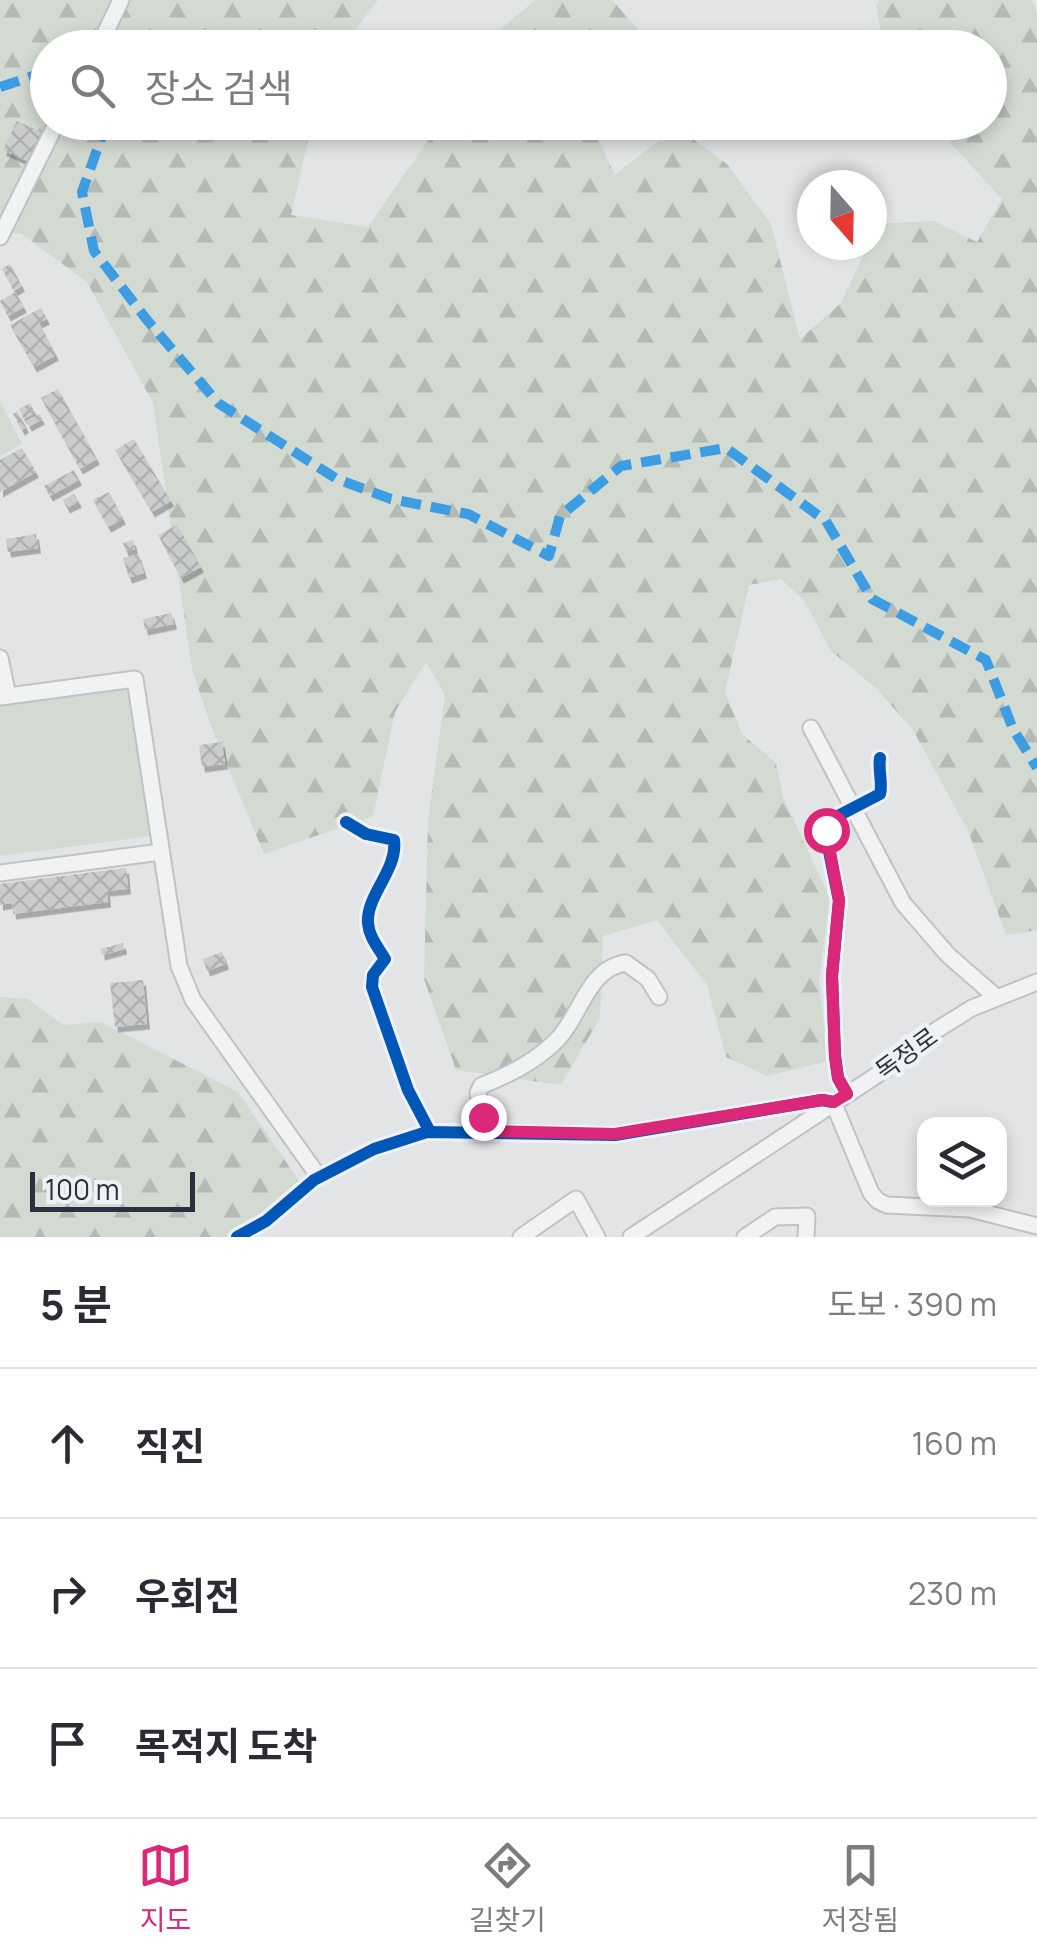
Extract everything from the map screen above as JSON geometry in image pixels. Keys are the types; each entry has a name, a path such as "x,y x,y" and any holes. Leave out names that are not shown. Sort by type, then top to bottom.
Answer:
{"street":[{"path":"107,30 121,0"},
{"path":"0,237 49,140"},
{"path":"0,658 4,697 135,679 179,966 193,1000 319,1178"},
{"path":"811,728 912,914 948,955 996,998"},
{"path":"880,758 880,794 826,824 839,900 832,976 840,1098 871,1193 878,1202 970,1209 1037,1226"},
{"path":"346,822 366,834 394,840 387,874 368,913 373,942 385,959 373,975 372,987 402,1074 430,1132"},
{"path":"0,874 161,852"},
{"path":"484,1131 480,1086 523,1067 555,1042 575,1019 589,989 604,970 626,963 648,978 658,997"},
{"name":"독정로","path":"631,1237 927,1036 972,1008 1037,982"},
{"path":"238,1237 266,1221 319,1178 374,1148 430,1132 615,1134 840,1098"},
{"path":"521,1237 576,1199 597,1237"},
{"path":"745,1237 775,1216 808,1216 806,1237"}],"green space":[{"path":"0,0 378,0 355,30 30,30 30,140 308,140 291,215 368,227 428,140 598,140 615,175 659,140 694,140 727,164 771,224 800,339 841,303 861,260 887,260 887,223 934,221 977,242 1002,199 948,140 1007,140 1007,30 881,30 876,6 880,0 1032,0 1037,13 1037,930 1006,935 968,831 913,730 875,687 831,651 804,600 781,579 749,585 725,692 742,734 776,763 783,797 830,898 819,981 828,1061 767,1076 726,1057 707,985 657,920 603,936 600,1018 561,1085 456,1070 424,979 428,821 445,695 426,662 395,712 373,816 264,854 192,669 153,403 87,282 20,233 0,235"},
{"path":"535,0 612,0 639,30 500,30"},
{"path":"0,400 22,444 0,456"},
{"path":"133,688 151,836 0,856 0,705"},
{"path":"0,997 28,999 63,1025 101,1022 238,1092 304,1188 264,1231 235,1237 0,1237"}],"building":[{"path":"17,121 30,127 30,140 37,140 27,161 3,150"},
{"path":"10,264 22,286 14,291 2,269"},
{"path":"15,292 24,307 8,316 0,301"},
{"path":"41,308 47,319 39,323 56,355 34,367 10,325"},
{"path":"58,389 97,459 80,469 41,398"},
{"path":"30,403 35,413 24,419 19,409"},
{"path":"17,411 26,427 22,430 13,414"},
{"path":"39,414 42,419 29,426 26,421"},
{"path":"134,439 171,501 152,512 115,450"},
{"path":"22,448 36,472 0,492 0,460"},
{"path":"74,470 79,480 50,496 44,486"},
{"path":"109,492 123,519 108,527 93,500"},
{"path":"74,494 79,502 67,508 63,500"},
{"path":"177,525 201,567 181,578 158,535"},
{"path":"36,534 38,548 8,552 6,539"},
{"path":"133,540 135,549 126,552 123,543"},
{"path":"138,554 144,573 129,578 123,558"},
{"path":"171,613 174,624 145,630 143,619"},
{"path":"222,742 225,764 202,767 199,745"},
{"path":"126,868 128,889 107,891 108,902 13,914 12,903 0,905 0,884"},
{"path":"123,943 124,949 102,955 101,949"},
{"path":"222,952 226,964 207,971 203,959"},
{"path":"143,980 147,1024 115,1027 110,983"}],"marked path":[{"path":"0,87 30,77"},
{"path":"101,140 82,192 94,251 218,403 337,479 391,499 468,514 549,556 560,516 621,466 726,448 826,521 872,599 986,660 1013,729 1037,768"}],"cycle path":[{"path":"847,1094 838,1078 835,1056 832,976 839,901 825,831 832,819 880,794 880,758"},
{"path":"346,822 366,834 394,840 391,862 369,913 370,933 385,959 373,975 372,987 408,1090 430,1132"},
{"path":"237,1237 266,1221 314,1180 374,1149 427,1132 615,1135 822,1100 833,1102"}],"route":[{"path":"483,1117 484,1131 615,1134 822,1100 834,1102 847,1094 838,1078 835,1056 832,976 839,900 826,830"}]}
